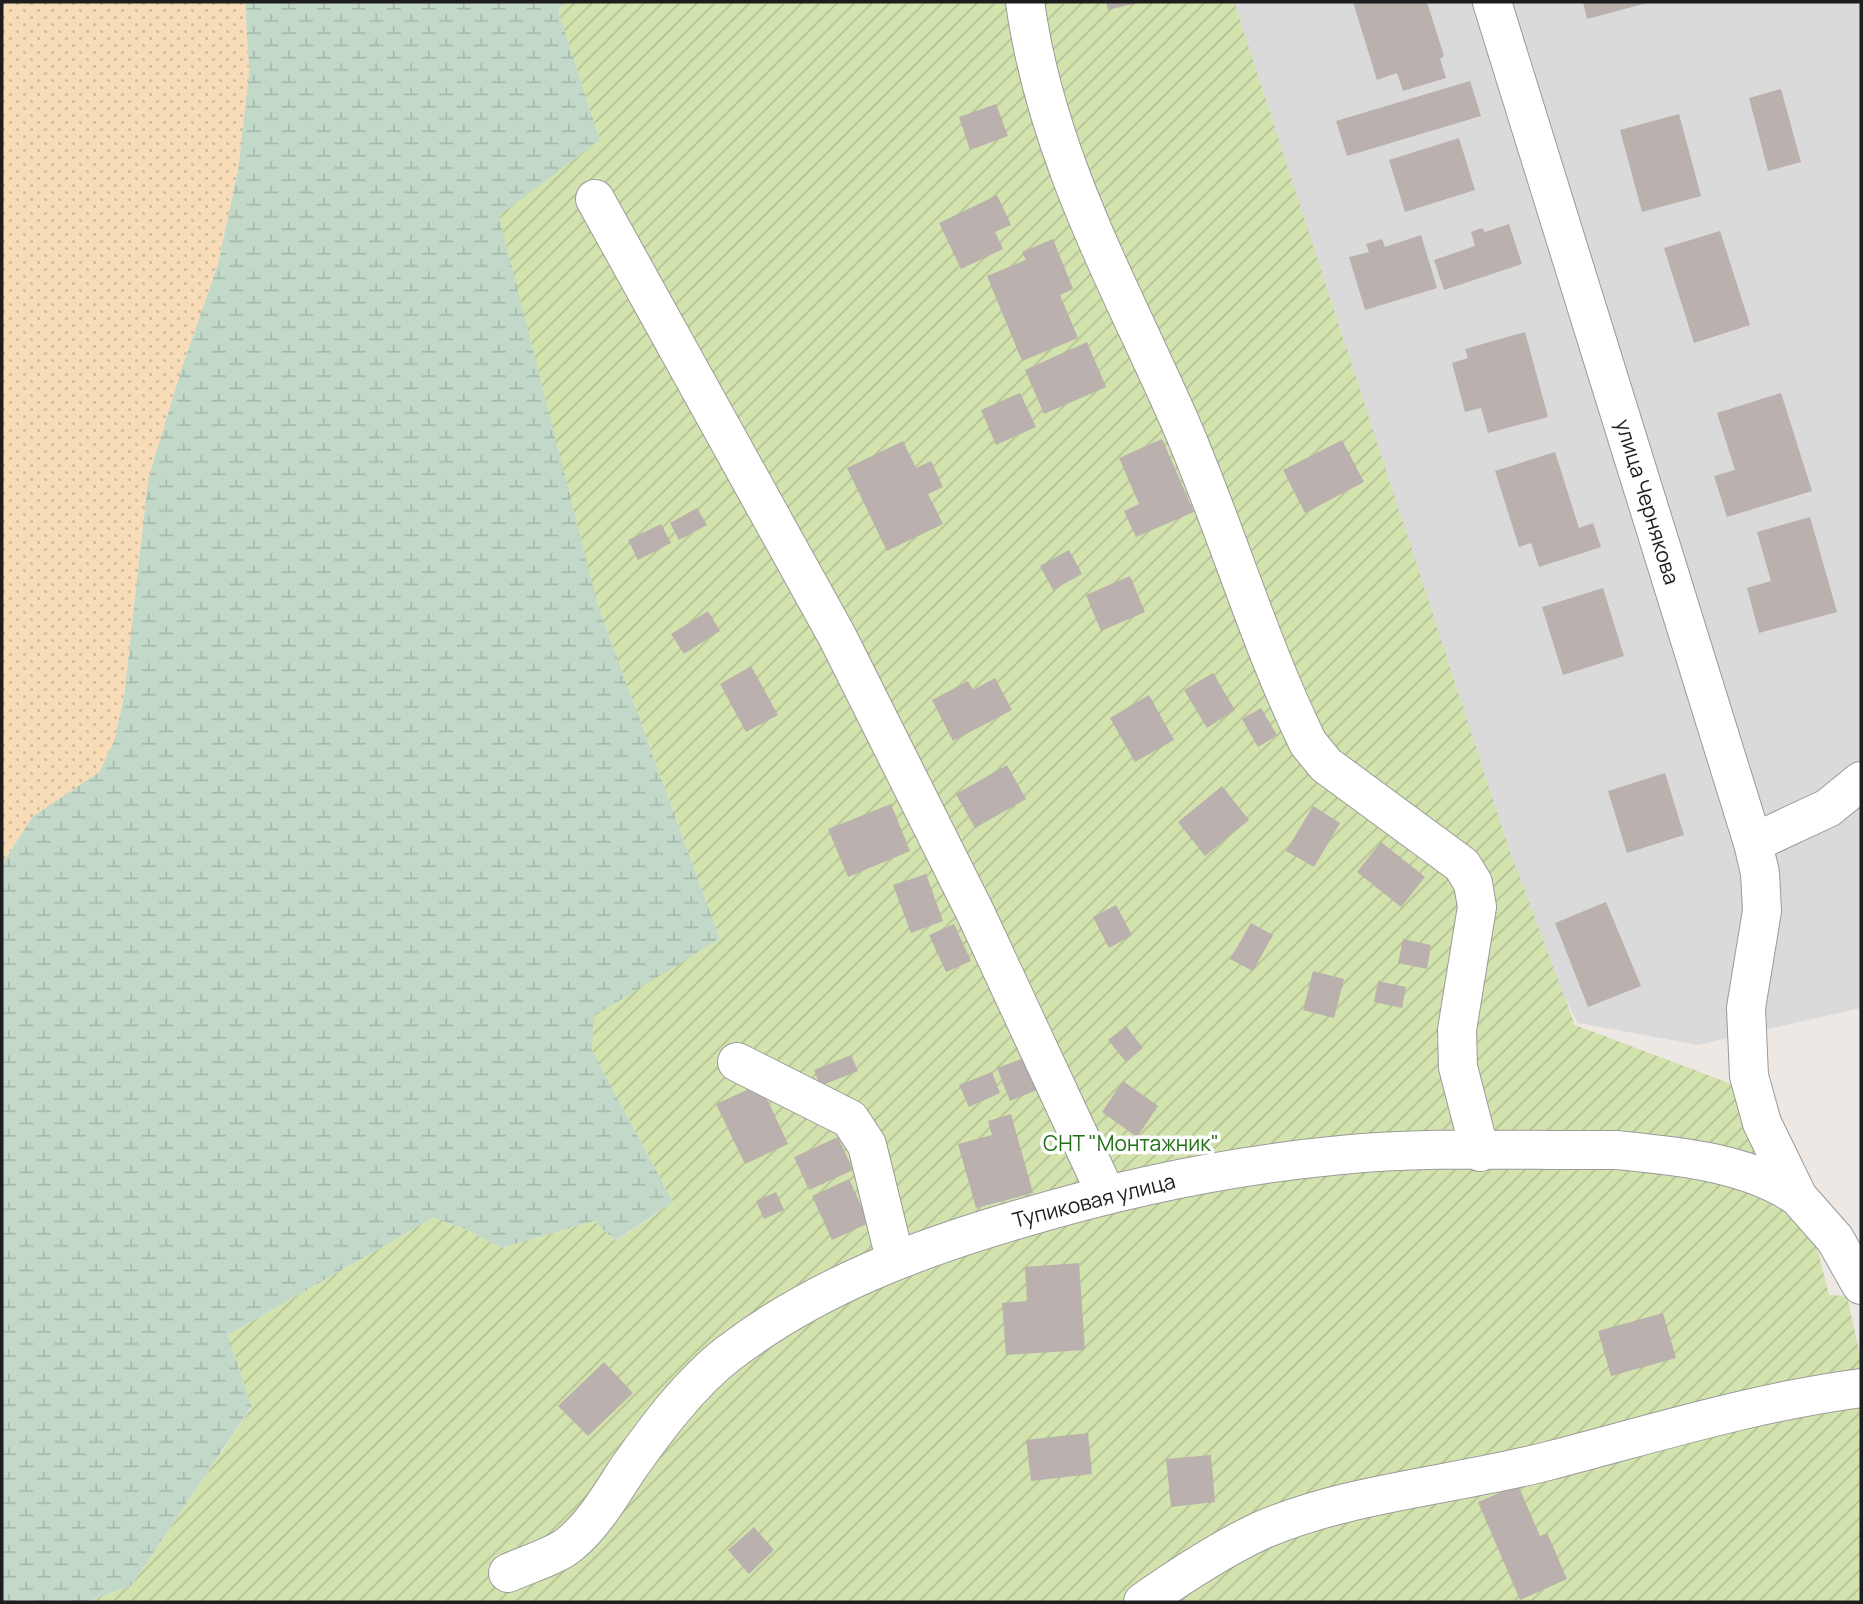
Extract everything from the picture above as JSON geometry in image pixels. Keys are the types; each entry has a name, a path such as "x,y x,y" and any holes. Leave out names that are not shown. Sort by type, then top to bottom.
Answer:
{"street":[{"path":"1025,2 1052,125 1077,199 1177,415 1308,743 1326,765 1462,865 1473,883 1477,907 1457,1030 1458,1067 1479,1152"},
{"name":"улица Чернякова","path":"1492,2 1753,843 1760,873 1762,911 1746,1008 1749,1076 1762,1123 1798,1196"},
{"path":"595,200 837,636 976,914 1106,1194"},
{"path":"1753,843 1828,808 1861,781"},
{"path":"737,1062 850,1119 867,1145 895,1259"},
{"name":"Тупиковая улица","path":"508,1573 567,1547 589,1527 633,1462 687,1394 728,1353 860,1274 895,1259 1106,1194 1231,1170 1343,1154 1616,1150 1655,1154 1774,1180 1798,1196"},
{"path":"1798,1196 1835,1239 1861,1285"},
{"path":"1143,1602 1179,1577 1261,1531 1329,1508 1545,1462 1739,1409 1861,1388"}],"shaded area":[{"path":"1051,2 1861,2 1861,1008 1698,1045 1578,1023 1498,874"}],"green space":[{"path":"245,2 568,2 558,10 600,140 597,602 720,939 692,956 592,1050 673,1202 615,1241 594,1221 501,1248 465,1229 433,1218 228,1335 252,1406 131,1586 86,1602 2,1602 2,864 33,816 99,772 114,741 124,696 148,479 182,367 218,264 238,169 249,71"},
{"name":"СНТ \"Монтажник\"","path":"568,2 1234,2 1509,849 1575,1025 1737,1086 1817,1247 1829,1295 1847,1296 1861,1360 1861,1602 86,1602 131,1586 252,1407 228,1335 433,1218 465,1229 501,1248 594,1221 616,1241 673,1202 592,1050 594,1016 720,939 597,602 499,216 600,140 558,10"}],"sand":[{"path":"2,2 245,2 249,71 238,169 218,264 182,367 148,479 124,696 114,741 99,772 33,816 2,864"}],"building":[{"path":"1106,2 1137,2 1137,3 1108,10"},
{"path":"1353,2 1427,2 1444,56 1440,59 1446,78 1403,91 1397,73 1377,80"},
{"path":"1583,2 1647,2 1647,3 1587,19"},
{"path":"1470,81 1481,116 1347,156 1336,121"},
{"path":"1781,89 1801,162 1768,171 1749,98"},
{"path":"996,104 1008,136 970,150 959,117"},
{"path":"1679,114 1701,196 1642,212 1620,130"},
{"path":"1459,138 1475,190 1405,212 1389,160"},
{"path":"997,195 1011,225 995,232 1003,249 961,269 939,223"},
{"path":"1509,224 1522,264 1444,290 1434,260 1475,246 1471,232 1482,228 1485,232"},
{"path":"1720,231 1750,325 1694,343 1664,248"},
{"path":"1421,235 1437,288 1365,310 1349,257 1369,252 1366,244 1382,239 1385,247"},
{"path":"1053,239 1073,289 1060,295 1078,338 1022,361 987,276 1026,260 1022,252"},
{"path":"1525,332 1548,417 1488,433 1481,408 1465,412 1452,363 1468,358 1465,349"},
{"path":"1087,342 1106,387 1044,414 1025,370"},
{"path":"1020,393 1036,427 996,445 981,410"},
{"path":"1781,393 1812,491 1727,517 1714,476 1735,470 1717,413"},
{"path":"1162,439 1194,512 1136,537 1124,511 1139,504 1119,458"},
{"path":"1342,440 1364,482 1305,513 1283,470"},
{"path":"903,441 916,468 931,461 943,487 928,494 943,524 887,551 847,468"},
{"path":"1555,452 1579,528 1593,523 1601,547 1539,567 1531,543 1519,547 1495,471"},
{"path":"697,508 707,525 679,540 670,523"},
{"path":"1810,517 1837,612 1759,633 1747,588 1771,581 1757,532"},
{"path":"661,524 671,543 638,560 628,540"},
{"path":"1069,550 1082,574 1053,590 1040,566"},
{"path":"1130,576 1145,612 1101,631 1086,595"},
{"path":"1603,588 1624,656 1563,675 1542,607"},
{"path":"708,611 720,631 684,654 671,634"},
{"path":"751,666 778,715 746,732 720,684"},
{"path":"1213,673 1235,710 1207,728 1184,690"},
{"path":"995,678 1012,710 953,741 932,700 968,681 973,690"},
{"path":"1149,695 1174,740 1135,762 1110,718"},
{"path":"1261,708 1277,735 1258,747 1242,719"},
{"path":"1007,765 1026,799 975,828 956,794"},
{"path":"1665,773 1684,835 1627,853 1608,791"},
{"path":"1222,786 1249,820 1205,856 1178,822"},
{"path":"891,804 910,851 848,877 828,829"},
{"path":"1313,806 1340,823 1314,867 1286,851"},
{"path":"1381,842 1425,877 1401,907 1357,872"},
{"path":"926,874 943,921 911,933 893,885"},
{"path":"1606,902 1641,986 1588,1007 1555,923"},
{"path":"1116,905 1132,935 1109,948 1093,917"},
{"path":"1251,923 1273,935 1253,971 1230,959"},
{"path":"954,924 971,961 946,972 929,935"},
{"path":"1403,939 1431,945 1427,969 1398,963"},
{"path":"1313,971 1344,979 1334,1018 1303,1010"},
{"path":"1378,981 1406,987 1402,1008 1374,1002"},
{"path":"1126,1026 1143,1048 1126,1062 1108,1040"},
{"path":"851,1055 858,1071 820,1086 814,1070"},
{"path":"1024,1058 1037,1090 1010,1101 997,1068"},
{"path":"992,1072 1000,1093 969,1107 959,1085"},
{"path":"1123,1081 1158,1106 1137,1137 1102,1112"},
{"path":"760,1084 788,1144 745,1164 716,1104"},
{"path":"1011,1114 1033,1193 976,1208 958,1144 992,1135 988,1121"},
{"path":"838,1137 853,1170 809,1190 794,1157"},
{"path":"849,1179 869,1223 832,1240 812,1196"},
{"path":"776,1192 784,1210 764,1219 756,1201"},
{"path":"1079,1263 1085,1350 1006,1355 1002,1303 1027,1301 1025,1267"},
{"path":"1663,1313 1676,1358 1611,1376 1598,1331"},
{"path":"604,1362 633,1393 588,1436 558,1406"},
{"path":"1088,1433 1092,1474 1031,1481 1026,1440"},
{"path":"1211,1455 1215,1502 1171,1507 1166,1459"},
{"path":"1518,1485 1540,1536 1547,1533 1567,1579 1520,1600 1478,1502"},
{"path":"754,1527 774,1550 749,1574 728,1550"}]}
